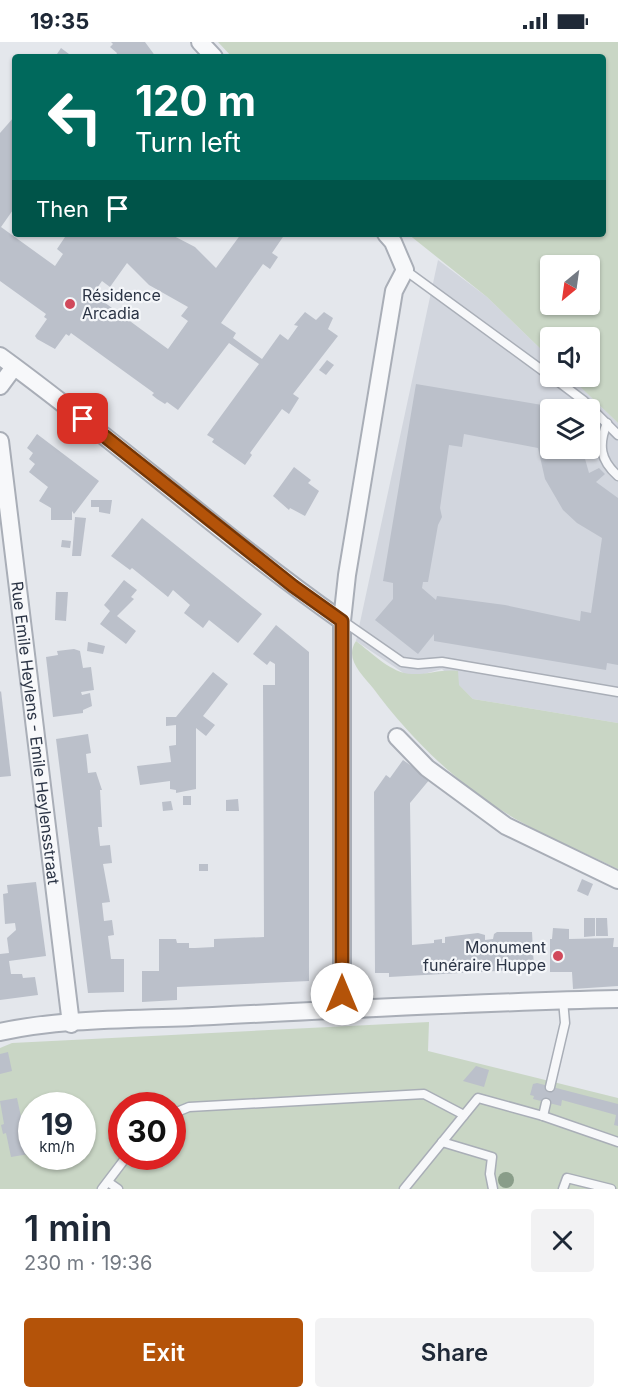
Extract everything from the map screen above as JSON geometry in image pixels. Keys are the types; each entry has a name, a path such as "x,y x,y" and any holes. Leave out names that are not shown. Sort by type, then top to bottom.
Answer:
{"street":[{"path":"200,42 211,54"},
{"path":"342,1009 342,621 347,575 394,291 405,270 389,237"},
{"path":"0,356 293,586 342,621"},
{"path":"0,386 15,367"},
{"name":"Rue Emile Heylens - Emile Heylensstraat","path":"0,441 71,1024"},
{"path":"397,737 428,768 506,826 618,880"},
{"path":"0,1032 23,1027 342,1009 618,999"}],"lane":[{"path":"405,270 540,368"},
{"path":"566,387 585,401 618,435"},
{"path":"607,423 602,435 602,458 607,467 618,476"},
{"path":"342,621 402,662 418,664 442,662 618,692"},
{"path":"550,1087 565,1023 563,1000"},
{"path":"186,1108 424,1094 464,1115"},
{"path":"404,1189 478,1098 543,1116 618,1142"},
{"path":"543,1116 546,1103"},
{"path":"442,1142 492,1157 490,1174 493,1189"},
{"path":"117,1170 105,1186 118,1189"},
{"path":"563,1189 567,1178 611,1189"}],"shaded area":[{"path":"438,260 487,297 540,348 540,387 580,387 593,399 540,399 540,459 600,459 600,406 618,423 618,723 473,699 442,669 424,674 405,674 356,641"}],"green space":[{"path":"218,42 618,42 618,423 600,406 600,399 593,399 580,387 600,387 600,327 540,327 540,348 487,297 412,237 606,237 606,54 229,54"},
{"path":"356,641 382,662 404,673 458,671 459,685 473,699 618,723 618,869 546,835 501,810 440,763 388,708 360,672 352,654"},
{"path":"429,1022 428,1051 618,1098 618,1189 0,1189 0,1048 12,1043"}],"building":[{"path":"111,42 145,42 154,54 116,54 110,47 113,44"},
{"path":"61,48 69,54 57,54"},
{"path":"12,119 12,211 1,227 55,266 63,254 57,249 65,237 176,237 195,247 216,268 239,237 283,237 272,253 278,257 270,269 263,264 221,323 236,333 233,338 262,359 280,334 288,340 298,326 294,325 305,312 316,320 324,312 333,318 328,329 338,336 293,394 299,398 289,414 282,409 250,453 252,455 245,465 212,442 214,439 207,435 259,364 229,343 178,410 167,402 165,404 157,399 152,395 154,393 71,333 69,336 66,334 55,349 37,339 35,336 47,319 44,317 46,314 0,281 0,133","holes":["127,263 149,285 188,307 181,316 188,321 168,349 93,294 102,281 110,287"]},
{"path":"327,360 334,365 326,375 319,370"},
{"path":"416,384 540,405 540,457 538,448 464,434 462,447 449,445 440,508 442,517 438,525 428,582 423,582 422,588 436,600 437,596 505,605 580,621 581,611 591,613 602,538 577,523 563,510 545,479 540,459 585,459 589,473 599,468 605,474 596,482 618,498 618,665 607,663 606,670 434,641 434,634 418,654 375,620 393,599 393,583 383,581"},
{"path":"37,434 99,481 74,514 72,511 72,520 51,520 51,508 39,501 48,487 29,472 35,464 29,459 33,453 27,448"},
{"path":"294,467 311,480 308,483 319,491 305,516 290,508 289,510 273,496"},
{"path":"91,500 112,500 110,514 99,512 99,507 91,507"},
{"path":"75,517 86,518 81,556 72,556"},
{"path":"142,518 262,614 238,643 209,620 203,628 184,613 190,605 173,590 168,597 132,568 130,570 111,556"},
{"path":"62,540 71,541 70,548 61,547"},
{"path":"124,580 137,590 131,597 134,599 117,616 136,631 126,644 100,624 110,611 104,605"},
{"path":"56,592 68,592 66,621 55,620"},
{"path":"276,625 309,652 309,981 177,987 177,1000 142,1002 142,971 159,971 159,939 176,939 177,943 189,943 189,948 195,948 214,947 214,939 264,937 263,685 275,685 275,664 270,661 267,665 253,654"},
{"path":"88,642 105,646 103,654 87,651"},
{"path":"74,649 80,651 83,668 91,667 94,690 81,692 82,695 90,693 92,706 83,710 83,713 53,717 46,657 58,655 57,651"},
{"path":"213,672 228,684 203,716 215,725 206,736 196,728 196,789 176,793 176,790 170,789 170,781 140,785 137,766 171,762 169,746 176,745 176,725 166,726 166,717 176,717"},
{"path":"0,692 11,776 0,777"},
{"path":"88,734 91,753 86,754 88,773 96,772 102,790 100,790 102,827 98,827 100,846 110,845 112,863 103,864 110,902 102,903 104,921 112,920 114,935 108,936 111,959 124,959 124,992 88,993 56,739"},
{"path":"403,760 430,779 410,803 412,945 434,943 434,940 442,939 442,943 445,943 445,937 478,933 485,935 485,940 493,939 497,932 532,932 534,969 389,977 389,973 375,973 374,792 386,775 390,778"},
{"path":"183,796 191,796 191,805 183,805"},
{"path":"238,799 239,811 226,811 226,800"},
{"path":"171,801 173,810 163,811 162,802"},
{"path":"199,864 208,864 208,871 199,871"},
{"path":"582,879 593,884 588,896 577,891"},
{"path":"36,882 46,956 9,961 11,974 22,974 23,978 35,977 38,995 0,1000 0,954 9,953 7,938 16,930 15,923 5,924 3,894 8,893 7,885"},
{"path":"584,918 595,918 595,936 584,937"},
{"path":"596,918 607,918 608,936 596,936"},
{"path":"553,928 569,929 569,939 614,938 613,947 618,947 618,986 573,989 572,972 550,972 550,939 552,939"},
{"path":"8,1052 12,1071 0,1074 0,1054"},
{"path":"476,1066 489,1070 484,1087 463,1081"},
{"path":"537,1083 618,1104 618,1126 614,1125 616,1115 562,1100 561,1106 533,1099 534,1096 530,1095 533,1084"},
{"path":"17,1098 18,1156 11,1157 6,1133 3,1134 1,1125 4,1124 0,1101"}],"place":[{"name":"Résidence Arcadia","path":"70,304"},
{"name":"Monument funéraire Huppe","path":"558,956"}],"route":[{"path":"83,419 293,586 342,621 342,994"}]}
